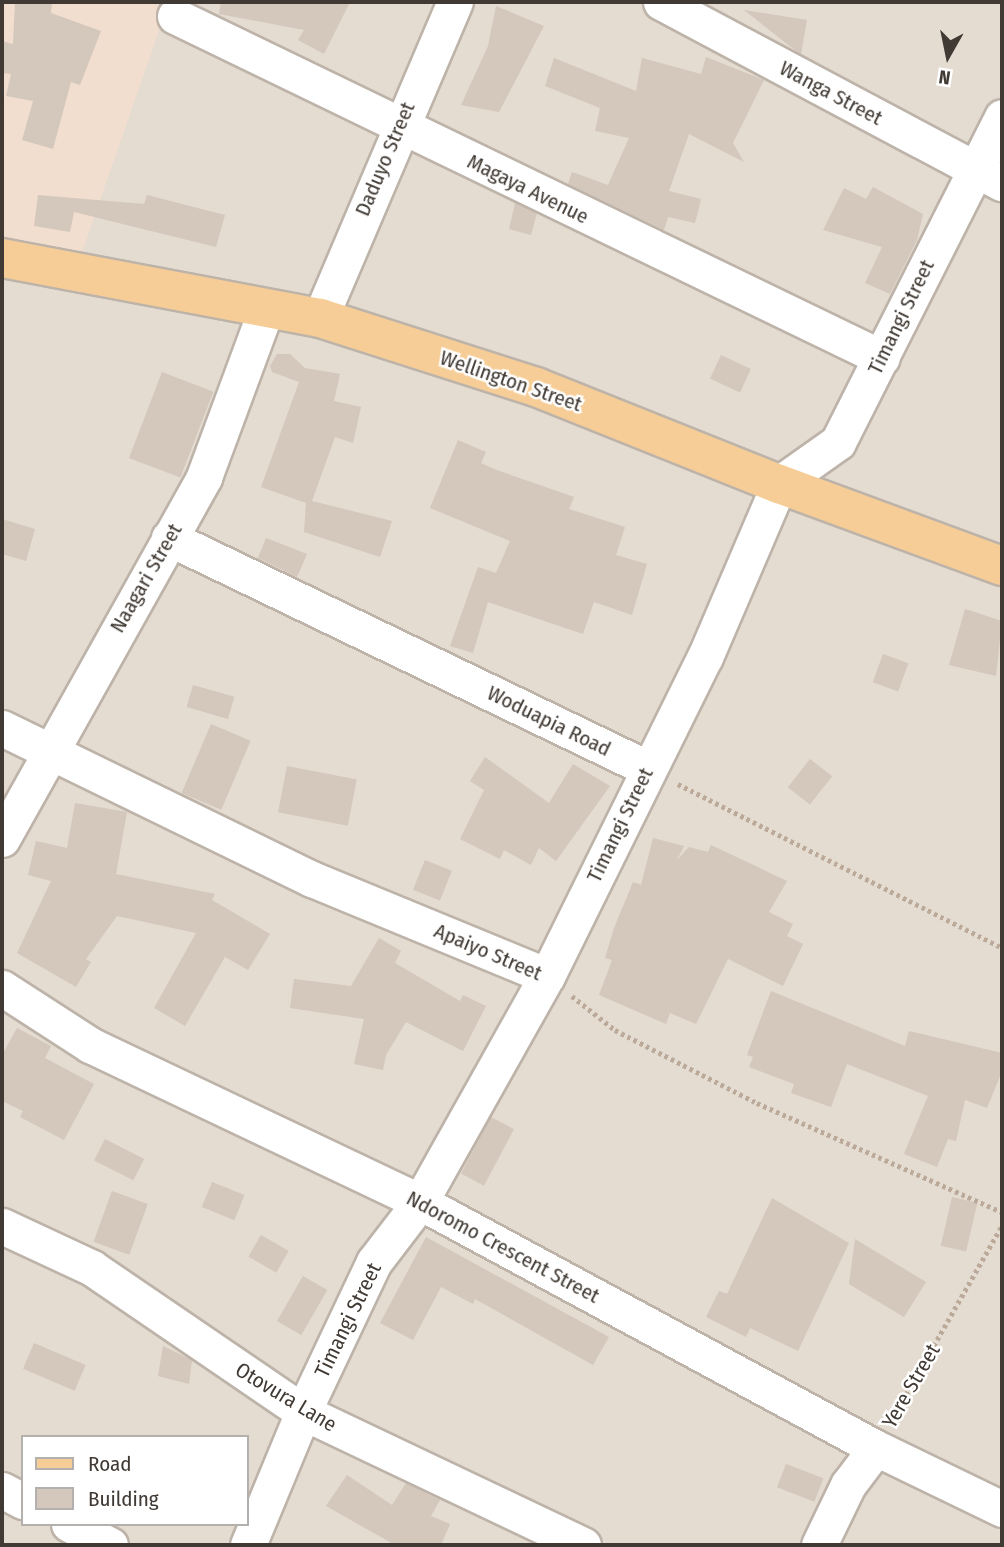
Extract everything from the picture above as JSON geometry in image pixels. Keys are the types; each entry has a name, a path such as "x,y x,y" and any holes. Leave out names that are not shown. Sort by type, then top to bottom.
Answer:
{"main road":[{"name":"Wellington Street","path":"2,258 320,318 536,387 779,484 1002,566"}],"street":[{"name":"Daduyo Street","path":"320,318 398,127 455,2"},
{"name":"Wanga Street","path":"661,2 988,176"},
{"name":"Magaya Avenue","path":"175,16 398,127 882,359"},
{"name":"Timangi Street","path":"248,1545 303,1412 374,1262 420,1202 547,976 647,768 705,657 779,484 838,442 882,359 988,176 1002,117"},
{"name":"Naagari Street","path":"2,839 52,755 204,477 267,307"},
{"name":"Woduapia Road","path":"169,538 647,768"},
{"name":"Apaiyo Street","path":"2,728 52,755 312,879 547,976"},
{"name":"Ndoromo Crescent Street","path":"2,988 90,1045 420,1202 876,1448 1002,1509"},
{"name":"Otovura Lane","path":"2,1226 92,1268 303,1412 583,1545"},
{"name":"Yere Street","path":"819,1545 848,1485 876,1448"},
{"path":"2,1490 21,1500"},
{"path":"73,1526 110,1545"}],"path":[{"path":"647,768 1002,948"},
{"name":"Apaiyo Street","path":"547,976 615,1030 757,1103 1002,1212"},
{"name":"Yere Street","path":"876,1448 1002,1225"}],"shaded area":[{"path":"2,2 1002,2 1002,1545 2,1545"},
{"path":"2,2 169,2 81,255 2,239"}],"building":[{"path":"15,2 52,2 51,13 101,31 80,85 71,82 53,149 22,140 33,101 6,96 11,74 2,73 2,41 13,44"},
{"path":"221,2 350,2 324,54 298,40 304,30 219,14"},
{"path":"496,6 544,26 499,112 461,105 488,46"},
{"path":"744,10 807,20 801,54 796,51"},
{"path":"706,57 764,80 733,143 744,162 689,134 669,191 701,199 695,223 668,217 664,230 568,184 572,172 608,185 629,138 595,131 600,108 545,86 554,58 636,91 642,58 701,74"},
{"path":"873,187 923,214 917,240 890,294 865,283 882,247 823,230 844,188 866,199"},
{"path":"38,195 144,204 147,195 225,215 216,247 74,212 70,232 34,226"},
{"path":"515,203 537,213 531,235 509,229"},
{"path":"277,354 290,354 305,368 340,374 334,401 361,407 353,443 335,437 312,501 392,521 380,557 304,532 306,503 261,487 299,382 272,372 270,366"},
{"path":"721,355 751,369 740,393 710,379"},
{"path":"162,372 213,392 180,478 129,458"},
{"path":"458,440 486,452 481,463 574,497 569,509 625,527 616,555 647,564 632,615 594,602 583,634 488,602 473,653 450,646 478,567 496,573 510,541 430,508"},
{"path":"2,519 35,529 26,561 2,554"},
{"path":"266,538 307,554 297,577 258,558"},
{"path":"965,609 1002,621 996,676 949,665"},
{"path":"883,654 908,663 898,691 873,682"},
{"path":"193,685 234,697 228,719 187,707"},
{"path":"211,724 251,741 221,810 182,793"},
{"path":"485,757 549,803 573,764 610,786 556,861 539,848 531,865 504,850 500,859 460,839 484,790 470,781"},
{"path":"810,759 832,776 810,805 788,787"},
{"path":"287,766 357,780 348,826 278,812"},
{"path":"75,803 127,812 116,874 215,894 212,900 270,934 248,970 225,957 185,1026 154,1008 196,933 117,916 86,959 91,962 76,987 17,953 51,881 28,875 36,841 67,848"},
{"path":"653,838 684,846 677,860 689,847 708,852 711,845 787,881 769,912 793,924 787,936 803,944 783,986 728,959 696,1024 670,1013 666,1024 599,995 612,960 605,958 614,928 633,882 641,885"},
{"path":"425,860 452,871 440,901 413,890"},
{"path":"379,938 401,951 395,963 460,1001 463,995 486,1006 463,1051 406,1022 386,1055 383,1070 354,1064 364,1019 290,1008 294,979 351,986"},
{"path":"771,991 905,1046 909,1031 1002,1053 1002,1071 987,1108 965,1100 956,1141 948,1139 937,1167 904,1154 928,1096 847,1064 831,1107 791,1093 794,1084 749,1067 753,1057 747,1055"},
{"path":"17,1028 51,1046 45,1058 94,1084 64,1140 20,1117 23,1111 2,1101 2,1055"},
{"path":"491,1117 514,1129 484,1186 461,1174"},
{"path":"105,1139 144,1159 133,1180 94,1160"},
{"path":"212,1182 244,1195 234,1220 202,1207"},
{"path":"112,1191 148,1204 129,1255 94,1242"},
{"path":"952,1197 977,1203 966,1252 941,1246"},
{"path":"772,1198 849,1243 798,1351 750,1328 746,1337 706,1317 719,1291 727,1294"},
{"path":"261,1235 289,1251 276,1273 248,1257"},
{"path":"426,1237 609,1337 593,1365 475,1299 473,1304 441,1287 413,1340 380,1323"},
{"path":"855,1239 926,1282 904,1317 849,1284"},
{"path":"303,1276 327,1290 301,1335 277,1321"},
{"path":"34,1343 86,1365 75,1391 23,1369"},
{"path":"163,1346 192,1360 189,1384 158,1376"},
{"path":"786,1464 823,1478 814,1502 777,1487"},
{"path":"347,1475 392,1505 406,1483 440,1500 431,1516 450,1524 441,1545 395,1545 326,1506"}]}
